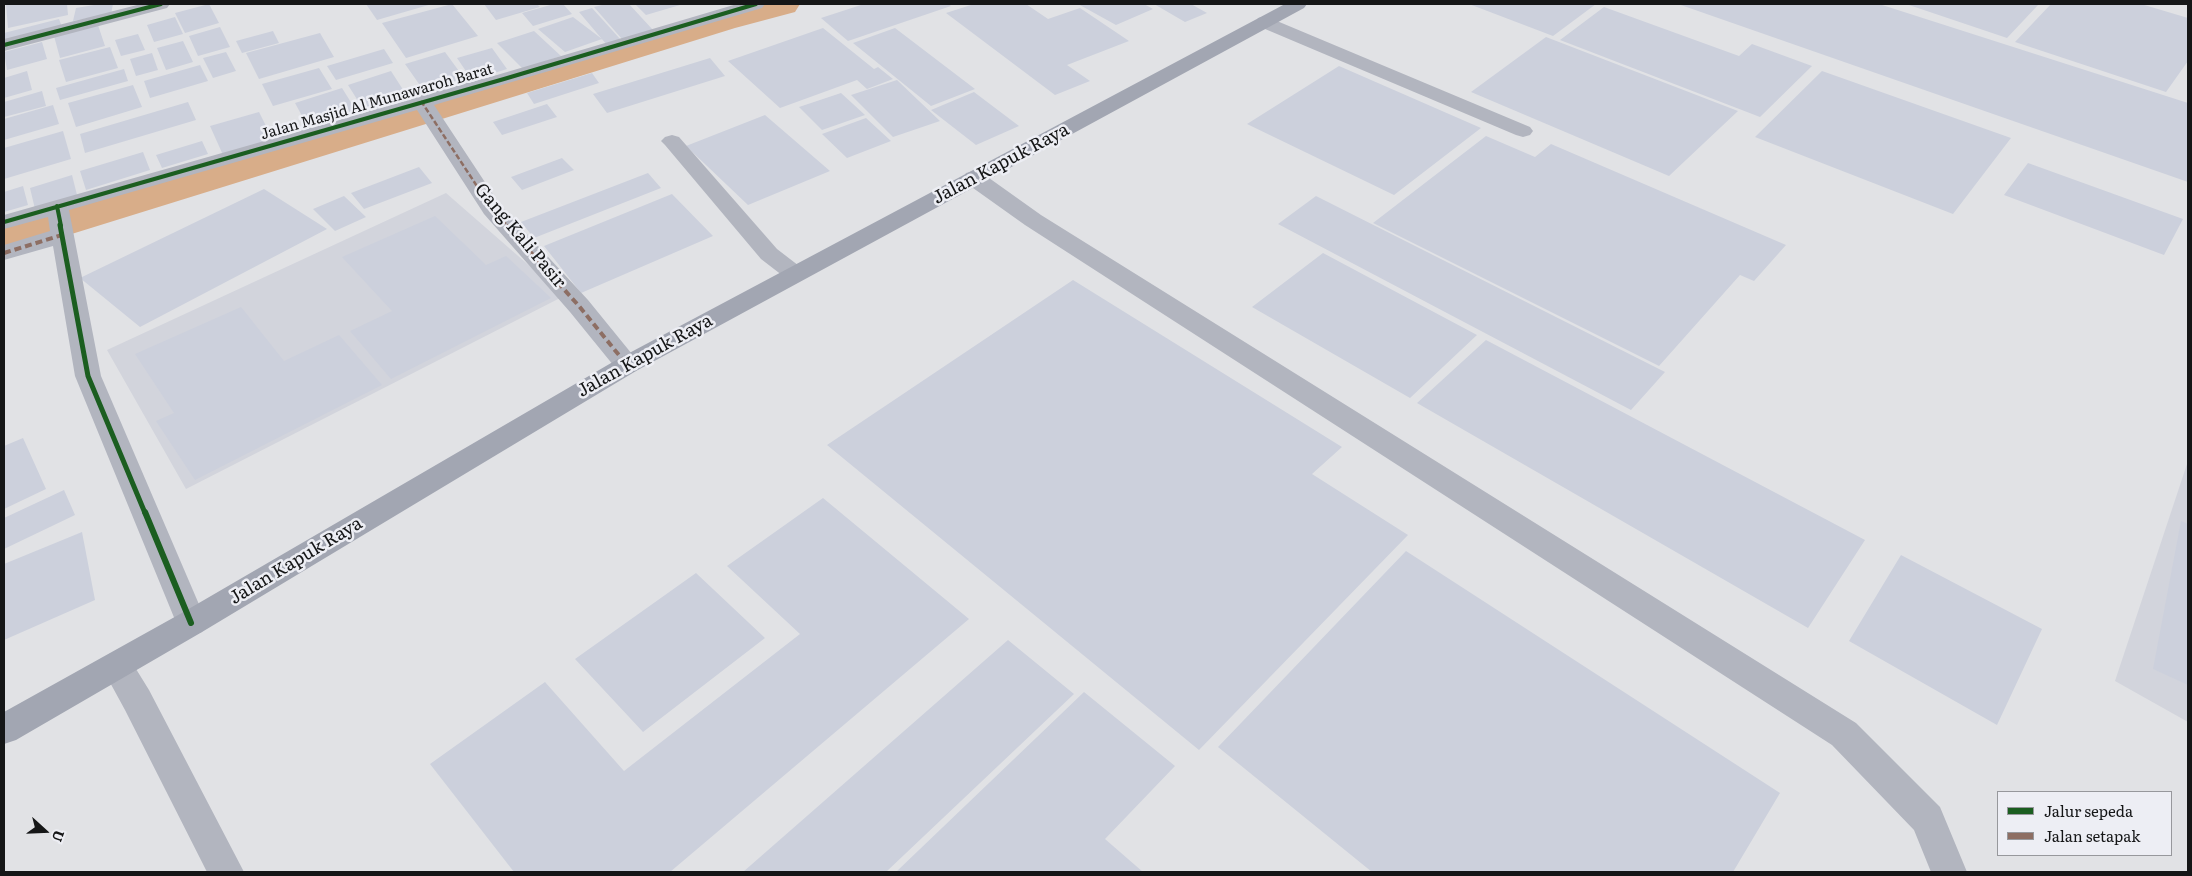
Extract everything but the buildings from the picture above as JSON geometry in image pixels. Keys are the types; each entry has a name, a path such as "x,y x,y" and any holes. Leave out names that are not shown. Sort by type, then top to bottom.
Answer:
{"main road":[{"name":"Jalan Kapuk Raya","path":"4,729 191,623 627,365 1298,4"}],"street":[{"path":"4,45 161,4"},
{"name":"Jalan Masjid Al Munawaroh Barat","path":"4,222 60,223 756,4"},
{"path":"1265,22 1523,131"},
{"name":"Gang Kali Pasir","path":"426,108 492,209 579,306 627,365"},
{"path":"672,140 769,254 795,274"},
{"path":"974,178 1033,220 1844,734 1927,820 1949,872"},
{"path":"4,253 60,223 88,376 191,623"},
{"path":"117,666 137,700 226,872"}],"shaded area":[{"path":"446,193 564,296 186,489 107,350"},
{"path":"2188,461 2188,722 2115,681"}],"waterway":[{"path":"4,241 722,20 782,4"}],"marked path":[{"path":"421,101 492,209 579,306 627,365"},
{"path":"4,253 62,235"}],"cycle path":[{"path":"4,45 161,4"},
{"path":"4,222 504,79 756,4"},
{"path":"57,206 88,376 191,623"}]}
